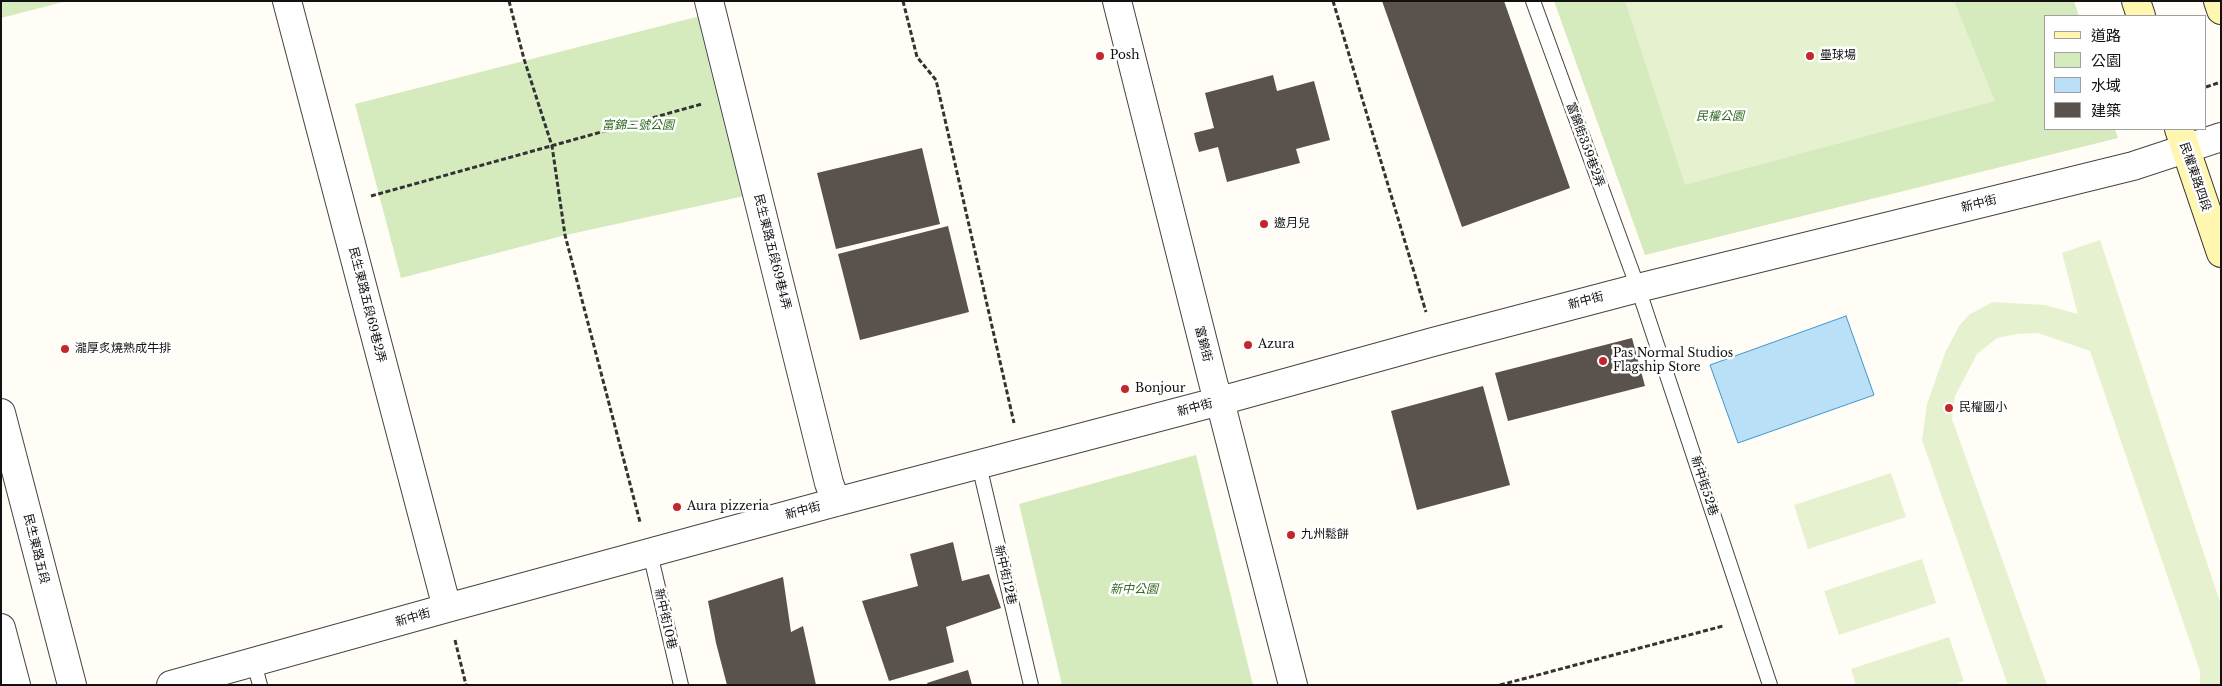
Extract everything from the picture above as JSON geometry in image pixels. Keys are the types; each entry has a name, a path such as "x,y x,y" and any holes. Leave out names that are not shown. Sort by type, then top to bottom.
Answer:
{"main road":[{"path":"2136,1 2141,15"},
{"path":"2218,1 2221,10"},
{"name":"民權東路四段","path":"2182,139 2221,253"}],"street":[{"name":"民生東路五段69巷2弄","path":"287,1 447,608"},
{"name":"民生東路五段69巷4弄","path":"709,1 829,482 836,502"},
{"name":"富錦街","path":"1117,1 1211,376 1220,401 1293,685"},
{"name":"新中街","path":"171,685 257,674 447,608 1638,288 2098,175 2182,139 2221,137"},
{"name":"民生東路五段","path":"1,413 72,685"},
{"path":"1,628 16,685"}],"lane":[{"name":"富錦街359巷2弄","path":"1533,1 1638,288"},
{"name":"新中街52巷","path":"1638,288 1770,685"},
{"name":"新中街12巷","path":"979,465 1031,685"},
{"name":"新中街10巷","path":"650,553 681,685"}],"path":[{"path":"509,1 524,60 552,146 566,236 650,553"},
{"path":"903,1 917,57 936,80 1022,454"},
{"path":"1333,1 1434,342"},
{"path":"2207,87 2221,82"},
{"path":"341,205 734,96"},
{"path":"447,608 466,685"},
{"path":"1500,685 1748,619"}],"green space":[{"path":"1,1 67,1 1,18"},
{"name":"民權公園","path":"1554,1 2074,1 2079,15 2044,15 2044,130 2115,130 2118,138 1645,255"},
{"name":"壘球場","path":"1625,1 1954,1 1995,101 1685,185"},
{"name":"富錦二號公園","path":"712,13 758,193 566,235 401,278 355,104"},
{"path":"2100,240 2221,605 2221,685 2200,685 2200,671 2090,351 2038,333 2017,334 1997,338 1977,354 1955,396 1952,419 2047,685 2008,685 1922,440 1927,404 1945,353 1959,326 1970,314 1993,302 2045,305 2078,314 2062,253"},
{"name":"新中公園","path":"1196,455 1253,685 1062,685 1019,504"},
{"path":"1891,473 1906,517 1808,549 1794,505"},
{"path":"1922,559 1936,603 1839,635 1824,591"},
{"path":"1949,637 1964,681 1953,685 1856,685 1851,669"}],"water":[{"path":"1846,316 1874,395 1738,443 1710,365"}],"building":[{"path":"1382,1 1504,1 1570,188 1462,227"},
{"path":"1273,75 1277,91 1314,81 1330,140 1296,149 1300,163 1227,182 1218,147 1199,152 1196,142 1194,133 1214,128 1205,93"},
{"path":"922,148 940,224 836,249 817,173"},
{"path":"948,226 969,312 860,340 838,254"},
{"path":"1632,338 1645,386 1508,421 1495,373"},
{"path":"1483,386 1510,485 1417,510 1391,411"},
{"path":"953,542 962,581 989,574 1001,608 946,627 954,662 889,681 862,601 918,586 910,554"},
{"path":"783,577 791,632 803,626 816,685 727,685 708,601"},
{"path":"968,670 972,685 928,685 927,683"}],"place":[{"name":"Posh","path":"1100,56"},
{"name":"壘球場","path":"1810,56"},
{"name":"邀月兒","path":"1264,224"},
{"name":"Azura","path":"1248,345"},
{"name":"瀧厚炙燒熟成牛排","path":"65,349"},
{"name":"Pas Normal Studios Flagship Store","path":"1603,361"},
{"name":"Bonjour","path":"1125,389"},
{"name":"民權國小","path":"1949,408"},
{"name":"Aura pizzeria","path":"677,507"},
{"name":"九州鬆餅","path":"1291,535"}]}
